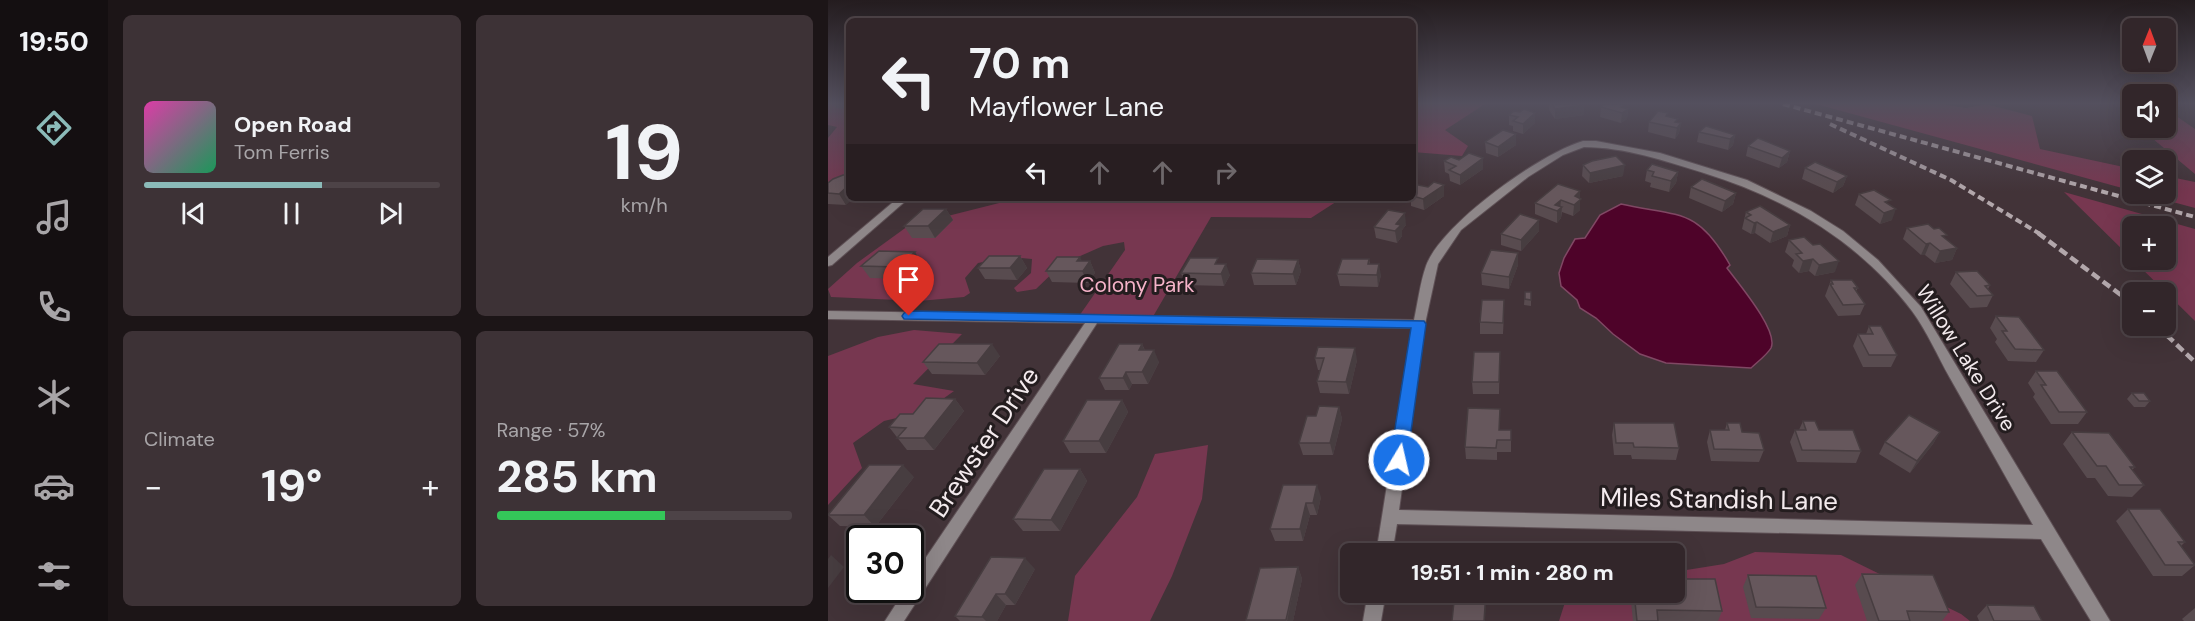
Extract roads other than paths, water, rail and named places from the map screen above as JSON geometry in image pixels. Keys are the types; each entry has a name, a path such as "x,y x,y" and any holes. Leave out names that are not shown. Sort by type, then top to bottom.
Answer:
{"street":[{"name":"Willow Lake Drive","path":"1419,324 1432,264 1457,228 1474,212 1548,160 1573,147 1596,144 1660,156 1744,182 1808,213 1839,234 1874,262 1917,309 2046,532 2101,621"},
{"path":"828,263 900,201"},
{"path":"828,315 1419,324 1386,543"},
{"name":"Brewster Drive","path":"894,621 1094,319"},
{"name":"Miles Standish Lane","path":"1390,517 2046,532"},
{"path":"1372,621 1375,603"}],"railway":[{"path":"1849,133 1951,180 2040,234"},
{"path":"1889,133 2195,217"},
{"path":"2038,233 2122,296"},
{"path":"2168,336 2195,362"}],"park label":[{"name":"Colony Park","path":"1137,285"}]}
